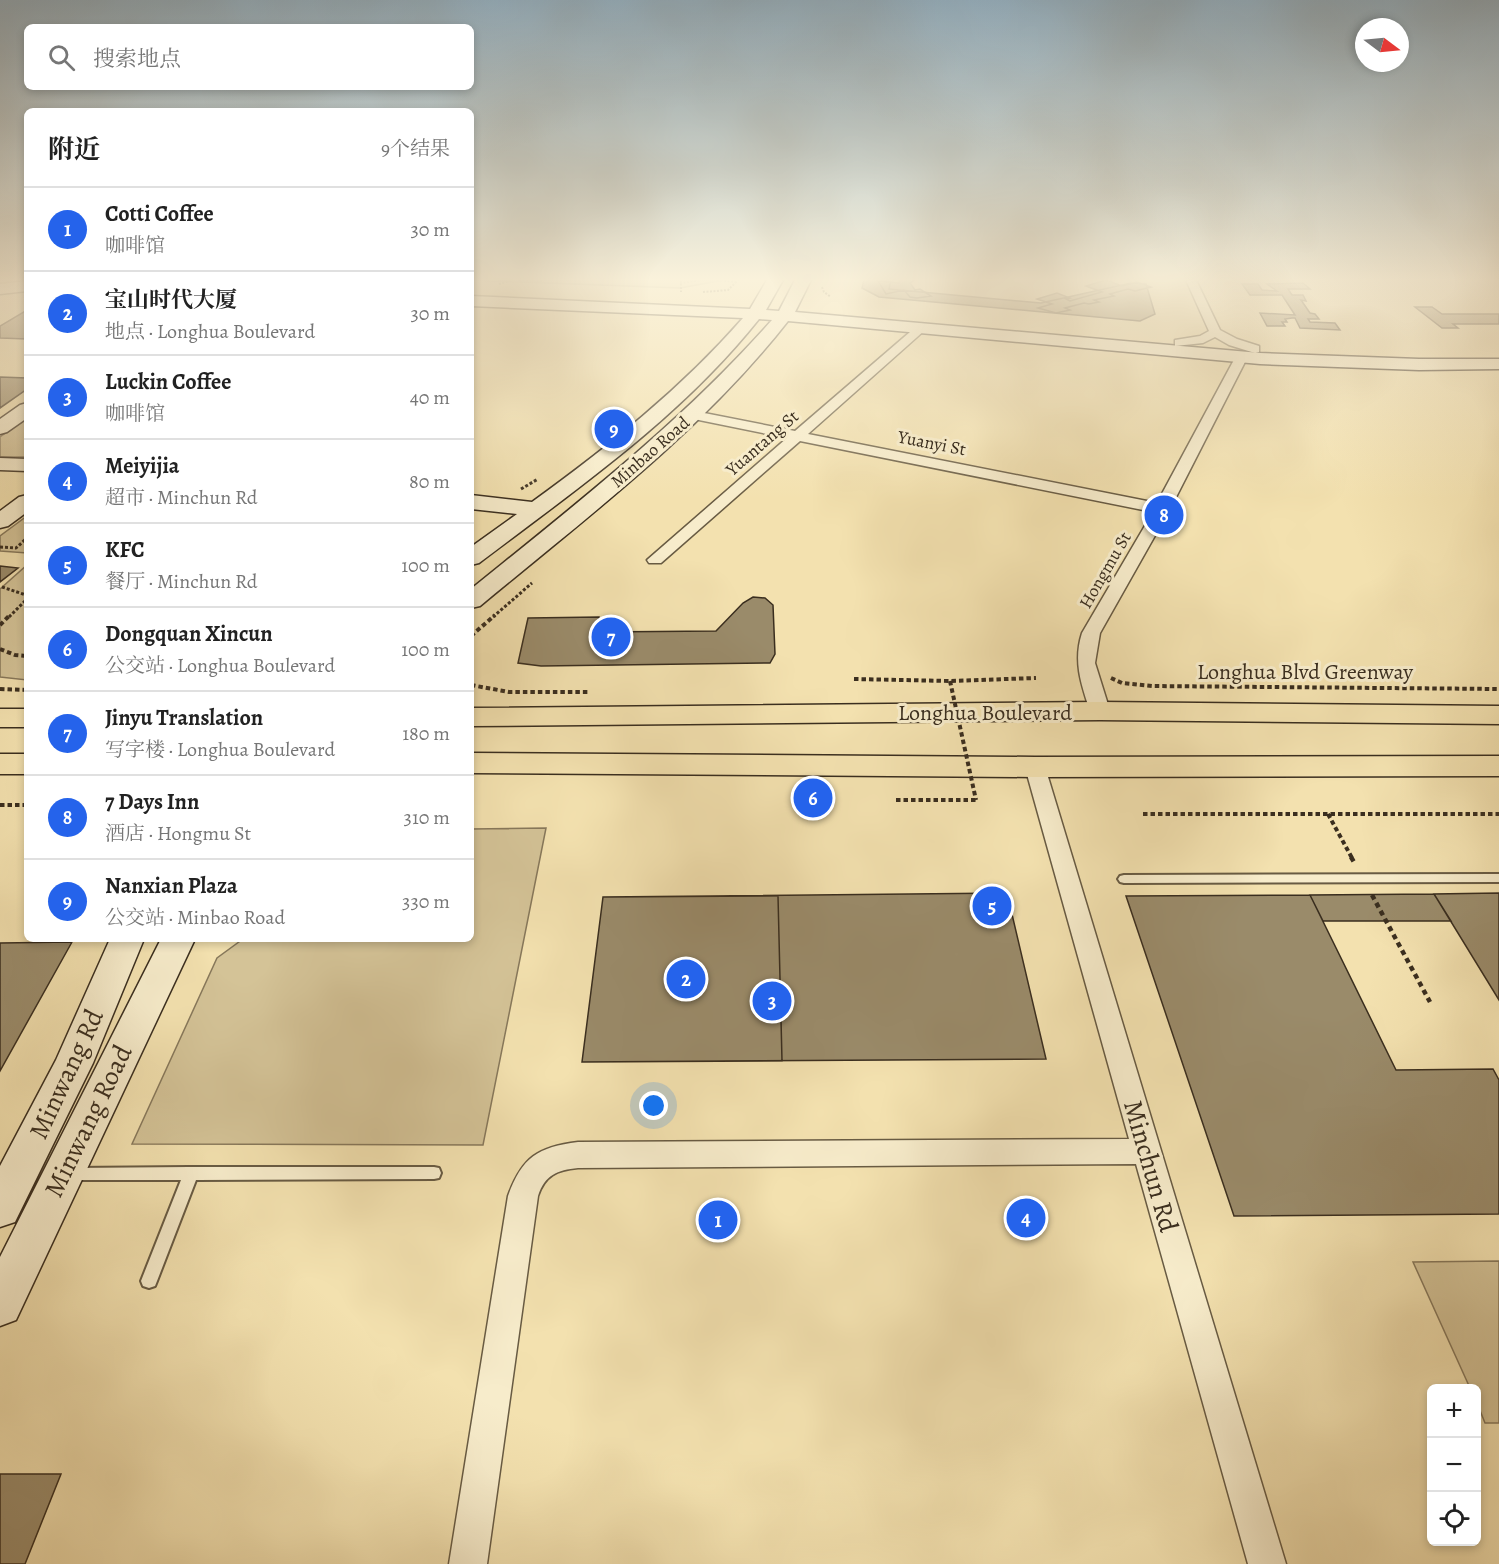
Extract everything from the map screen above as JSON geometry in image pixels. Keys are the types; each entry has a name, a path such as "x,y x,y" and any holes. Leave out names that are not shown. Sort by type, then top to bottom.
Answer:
{"main road":[{"name":"Minbao Road","path":"474,556 656,417 705,371 713,353"},
{"name":"Minbao Road","path":"474,598 694,415 751,353"},
{"path":"1235,353 1396,365 1499,364"},
{"path":"1242,353 1499,354"},
{"path":"0,428 24,411"},
{"path":"0,464 24,465"},
{"path":"474,502 536,509"},
{"path":"0,521 24,504"},
{"path":"474,703 532,716"},
{"name":"Longhua Boulevard","path":"474,717 1100,711 1499,715"},
{"path":"0,718 24,718"},
{"path":"474,763 1035,767 1499,766"},
{"path":"0,764 24,764"},
{"name":"Minwang Rd","path":"0,1208 74,1063 126,942"},
{"name":"Minwang Road","path":"0,1304 177,942"}],"street":[{"name":"Yuantang St","path":"655,560 892,353"},
{"name":"Hongmu St","path":"1100,711 1087,670 1085,649 1248,354"},
{"name":"Yuanyi St","path":"694,415 1162,509"},
{"name":"Minchun Rd","path":"1035,767 1267,1564"},
{"path":"468,1564 523,1196 528,1178 542,1164 558,1157 578,1155 1147,1151"}],"lane":[{"path":"1124,879 1499,878"},
{"path":"149,1281 191,1173"},
{"path":"63,1174 434,1173"}],"path":[{"path":"518,490 543,476"},
{"path":"0,547 16,548 24,541"},
{"path":"474,633 534,580"},
{"path":"2,587 24,594"},
{"path":"0,625 24,601"},
{"path":"0,649 24,656"},
{"path":"854,679 950,681 1036,678"},
{"name":"Longhua Blvd Greenway","path":"1111,678 1122,683 1152,686 1499,689"},
{"path":"896,800 976,800 950,681"},
{"path":"0,689 24,690"},
{"path":"0,805 24,805"},
{"path":"1143,814 1499,814"},
{"path":"1328,814 1430,1002"}],"shaded area":[{"path":"24,420 24,457 0,457 0,437"},
{"path":"24,518 24,553 0,551 0,536"},
{"path":"24,568 24,680 0,677 0,589"},
{"path":"546,828 483,1145 132,1144 217,958 239,942 474,942 474,829"},
{"path":"1499,1261 1499,1423 1485,1423 1481,1413 1481,1384 1468,1384 1413,1262"}],"building":[{"path":"0,377 24,378 24,391 0,408"},
{"path":"0,566 18,568 0,582"},
{"path":"753,597 765,598 773,605 775,654 770,663 541,666 518,663 528,618 599,617 598,632 716,631 743,603"},
{"path":"1007,893 1046,1059 582,1062 603,897"},
{"path":"1499,893 1499,1000 1434,894"},
{"path":"1434,894 1451,921 1323,921 1310,895"},
{"path":"1310,895 1396,1070 1493,1069 1499,1080 1499,1214 1234,1216 1126,896"},
{"path":"778,896 782,1061 582,1062 603,897"},
{"path":"72,942 0,1071 0,943"},
{"path":"0,1474 61,1474 25,1564 0,1564"}],"place":[{"name":"Nanxian Plaza","path":"614,429"},
{"name":"7 Days Inn","path":"1164,515"},
{"name":"Jinyu Translation","path":"611,637"},
{"name":"Dongquan Xincun","path":"813,798"},
{"name":"KFC","path":"992,906"},
{"name":"宝山时代大厦","path":"686,979"},
{"name":"Luckin Coffee","path":"772,1001"},
{"name":"Meiyijia","path":"1026,1218"},
{"name":"Cotti Coffee","path":"718,1220"}]}
